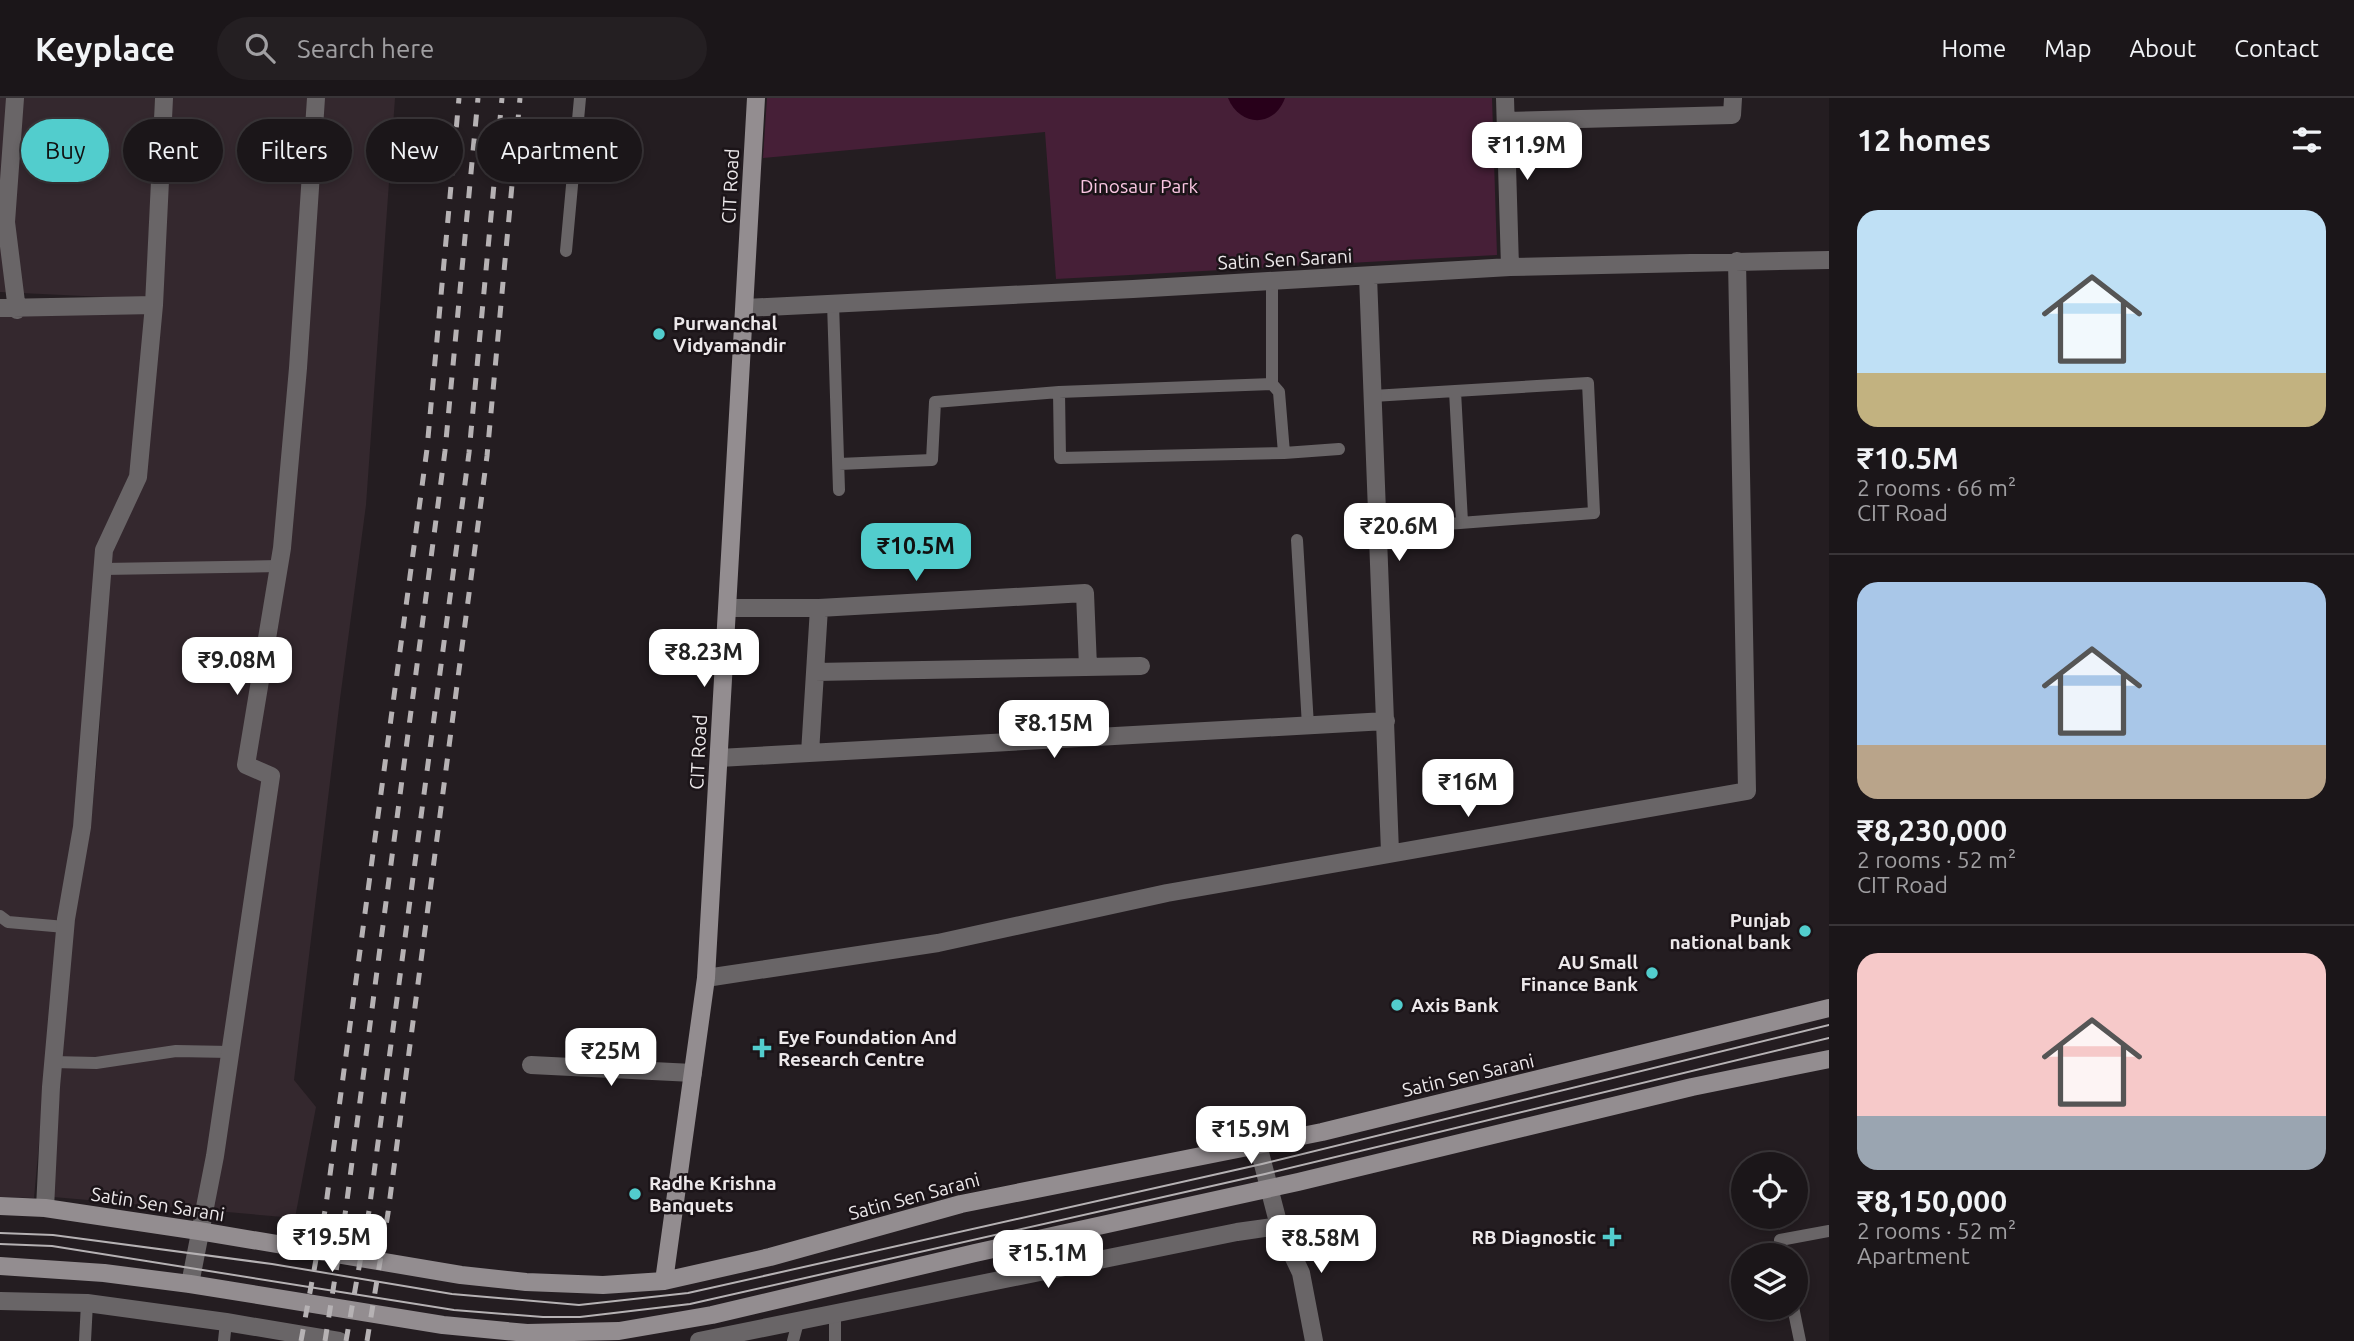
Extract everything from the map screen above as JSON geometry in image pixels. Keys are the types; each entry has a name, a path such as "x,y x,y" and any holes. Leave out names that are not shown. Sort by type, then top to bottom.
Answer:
{"main road":[{"name":"CIT Road","path":"664,1281 706,978 756,98"},
{"name":"Satin Sen Sarani","path":"0,1206 45,1208 199,1231 474,1277 603,1285 664,1281 770,1256 961,1203 1335,1129 1829,1008"},
{"path":"0,1265 104,1273 190,1284 443,1325 527,1333 619,1331 712,1315 1269,1188 1692,1087 1829,1059"}],"street":[{"path":"15,98 6,222 9,309 154,305"},
{"path":"45,1208 53,1062 65,927 82,827 104,550 138,477 154,305 164,98"},
{"path":"190,1284 215,1156 271,776 246,765 279,566 298,368 316,98"},
{"path":"1505,98 1510,267"},
{"path":"1506,121 1732,115 1733,98"},
{"name":"Satin Sen Sarani","path":"745,308 1510,267 1829,260"},
{"path":"706,978 938,943 1167,893 1748,791 1737,261"},
{"path":"1368,276 1390,852"},
{"path":"728,608 819,608 1085,593 1088,667"},
{"path":"810,754 819,608"},
{"path":"815,672 1140,666"},
{"path":"719,758 1386,721"},
{"path":"531,1065 693,1073"},
{"path":"1258,1145 1279,1226 1301,1273 1314,1341"},
{"path":"699,1341 1237,1232 1279,1226"},
{"path":"0,1301 87,1303 339,1341"}],"lane":[{"path":"566,251 580,98"},
{"path":"1272,281 1272,384 1279,392 1283,453"},
{"path":"833,303 839,490"},
{"path":"1373,396 1588,383 1594,513 1407,527"},
{"path":"839,464 932,460 936,402 1059,392 1272,384"},
{"path":"1455,391 1462,522"},
{"path":"1059,392 1060,458 1283,453 1339,449"},
{"path":"1297,540 1308,726"},
{"path":"103,569 279,566"},
{"path":"0,916 8,922 65,927"},
{"path":"53,1062 96,1063 176,1051 230,1052"},
{"path":"1781,1243 1780,1240 1829,1231"},
{"path":"85,1341 87,1303"},
{"path":"835,1314 835,1341"},
{"path":"1796,1320 1800,1341"},
{"path":"224,1341 226,1322"},
{"path":"793,1341 798,1322"}],"shaded area":[{"path":"0,98 155,98 154,119 123,119 123,182 151,182 146,299 0,292"},
{"path":"170,98 395,98 394,119 366,119 366,182 389,182 366,505 294,1080 316,1107 295,1218 53,1197 72,934 92,813 99,737 109,553 145,472 164,182 223,182 223,119 169,119"},
{"path":"1228,98 1285,98 1273,115 1257,120 1240,114"},
{"path":"0,305 147,312 138,477 98,546 75,828 45,1077 34,1198 0,1197"}],"green space":[{"name":"Dinosaur Park","path":"767,98 1492,98 1497,255 1056,279 1045,132 763,158"}],"tram line":[{"path":"0,1233 53,1235 272,1264 452,1294 579,1305 688,1293 1262,1164 1829,1025"},
{"path":"0,1244 52,1246 454,1310 580,1317 690,1304 1265,1174 1829,1038"}],"railway":[{"path":"301,1341 326,1205 427,449 459,98"},
{"path":"325,1341 346,1208 445,451 478,98"},
{"path":"346,1341 369,1211 469,453 502,98"},
{"path":"367,1341 388,1213 487,456 520,98"}],"place":[{"name":"Purwanchal Vidyamandir","path":"659,334"},
{"name":"Punjab national bank","path":"1805,931"},
{"name":"AU Small Finance Bank","path":"1652,973"},
{"name":"Axis Bank","path":"1397,1005"},
{"name":"Eye Foundation And Research Centre","path":"762,1048"},
{"name":"Radhe Krishna Banquets","path":"635,1194"},
{"name":"RB Diagnostic","path":"1612,1237"}]}
